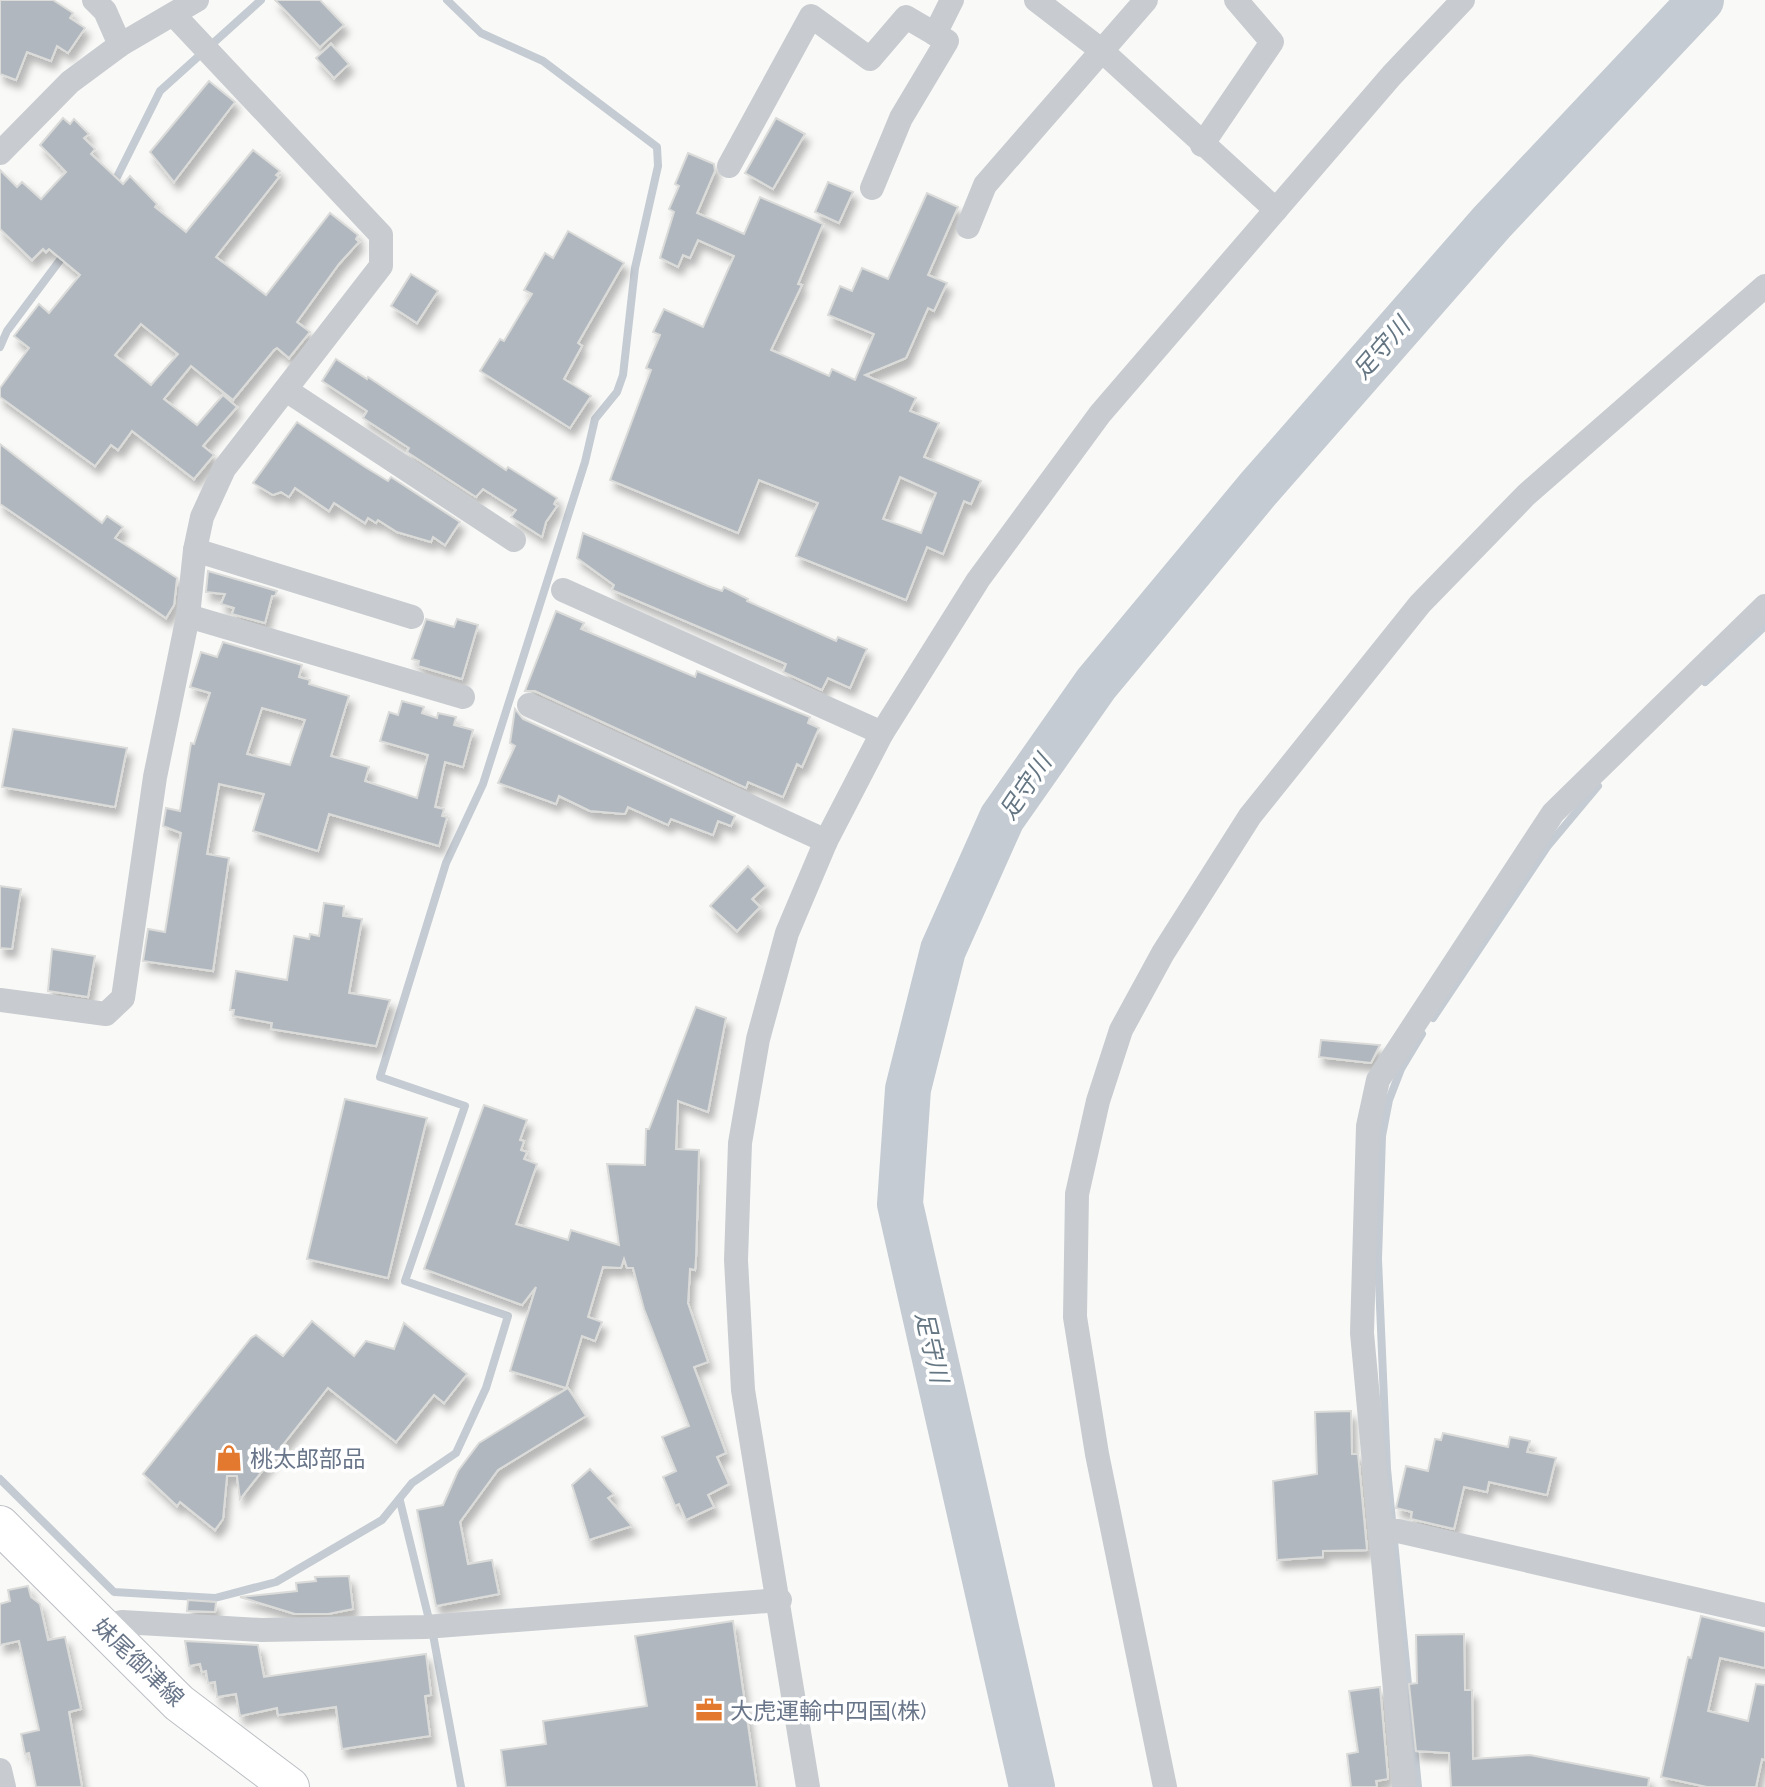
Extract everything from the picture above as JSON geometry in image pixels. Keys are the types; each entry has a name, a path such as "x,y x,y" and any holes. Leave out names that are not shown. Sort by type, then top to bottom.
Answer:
{"main road":[{"name":"妹尾御津線","path":"0,1525 179,1703 290,1787"}],"street":[{"path":"94,0 105,11 120,44"},
{"path":"0,153 70,82 120,44 197,0"},
{"path":"935,34 952,0"},
{"path":"1036,0 1101,50 1276,211"},
{"path":"968,227 985,185 1146,0"},
{"path":"808,1787 780,1600 743,1390 736,1260 740,1143 758,1038 787,933 826,841 882,733 978,580 1100,414 1392,75 1463,0"},
{"path":"1202,145 1272,42 1239,1"},
{"path":"0,1000 106,1014 123,998 155,777 188,616 195,550 202,517 224,469 381,266 381,235 174,15"},
{"path":"729,166 811,16 870,59 906,17 947,41 901,118 872,188"},
{"path":"1164,1787 1097,1454 1075,1317 1077,1194 1097,1101 1121,1030 1163,953 1250,816 1420,604 1526,495 1765,286"},
{"path":"286,390 514,540"},
{"path":"195,550 412,617"},
{"path":"563,590 882,733"},
{"path":"1404,1787 1389,1531 1362,1333 1368,1126 1378,1080 1553,813 1765,606"},
{"path":"188,616 463,696"},
{"path":"528,705 826,841"},
{"path":"1389,1531 1765,1615"},
{"path":"101,1626 122,1622 261,1630 431,1627 780,1600"},
{"path":"0,1770 4,1787"}],"building":[{"path":"0,0 53,0 73,13 70,18 85,28 68,53 57,46 51,61 27,52 16,80 0,74"},
{"path":"275,0 320,0 344,25 320,47"},
{"path":"331,44 349,64 334,78 316,58"},
{"path":"209,81 235,102 174,182 150,152"},
{"path":"63,118 70,124 74,119 89,134 84,138 95,149 91,154 123,184 130,176 157,204 155,207 186,232 253,150 280,171 276,175 279,177 216,257 266,295 330,213 358,235 356,239 359,242 339,264 297,322 310,332 289,358 277,348 274,350 233,400 191,366 164,399 197,425 223,395 237,407 203,446 214,455 194,479 132,431 118,450 111,445 95,466 0,397 0,388 29,348 14,336 39,304 49,313 80,275 49,249 46,252 43,249 32,260 0,229 0,170 17,187 22,182 41,199 66,172 40,145","holes":["141,324 178,354 151,385 115,355"]},
{"path":"776,118 805,134 773,189 745,173"},
{"path":"688,153 714,164 715,171 697,213 744,234 760,197 823,224 798,284 802,285 771,350 829,376 832,369 855,380 874,334 828,315 840,286 852,291 862,268 888,279 927,193 958,207 928,275 947,283 934,311 928,308 906,358 865,375 916,398 910,411 939,423 924,457 981,481 971,504 964,501 943,554 927,547 906,600 796,556 818,503 759,480 738,533 610,480 651,370 646,368 660,335 653,332 664,309 703,327 734,256 698,240 690,258 683,255 678,267 660,258 674,212 669,209 679,186 675,184","holes":["900,477 936,493 921,533 883,519"]},
{"path":"828,182 853,192 839,223 815,212"},
{"path":"568,231 624,263 578,343 582,346 564,379 591,396 570,428 480,371 500,339 504,341 532,294 524,290 545,253 553,258"},
{"path":"411,274 438,291 417,323 391,306"},
{"path":"336,359 367,379 368,377 506,470 508,467 557,498 554,504 557,506 546,522 542,537 511,517 516,510 483,489 476,497 407,452 409,448 363,418 367,411 322,381"},
{"path":"297,422 365,467 388,481 391,477 460,522 445,545 433,537 431,542 397,532 378,520 376,523 368,518 365,523 334,503 329,511 295,488 289,497 281,492 273,495 253,483"},
{"path":"0,444 102,523 107,516 123,527 115,538 177,578 174,605 166,618 0,504"},
{"path":"583,533 708,586 722,591 724,587 748,599 747,601 836,641 838,637 867,649 850,688 828,678 822,690 783,672 786,664 612,590 614,585 577,558"},
{"path":"208,571 277,591 275,596 272,596 265,623 232,614 234,608 221,604 225,594 206,592"},
{"path":"556,611 584,623 581,629 695,677 697,671 810,717 808,723 819,728 802,767 797,764 783,797 748,782 746,788 535,691 525,691"},
{"path":"426,619 454,627 457,619 478,625 462,679 418,666 419,661 412,659"},
{"path":"223,642 302,665 299,677 310,680 309,684 349,696 331,756 369,767 365,781 417,798 428,755 380,741 389,712 398,715 402,701 424,707 422,713 437,718 438,713 456,717 454,725 473,730 463,767 445,762 435,807 444,809 442,816 447,817 439,846 329,814 318,851 253,831 264,794 219,784 207,854 229,858 213,971 143,961 148,929 165,932 181,833 163,826 166,808 180,811 191,743 194,744 210,693 190,687 201,652 217,657","holes":["262,708 305,720 290,765 247,754"]},
{"path":"515,709 523,719 735,816 731,826 718,821 713,835 671,819 668,825 628,807 625,814 590,811 559,796 556,804 498,783 515,746 510,743"},
{"path":"13,729 127,748 115,807 2,787"},
{"path":"748,866 766,886 752,899 760,907 737,931 710,906"},
{"path":"0,886 21,889 12,949 0,948"},
{"path":"324,903 344,906 343,916 362,919 349,993 390,1000 376,1046 271,1029 272,1023 233,1016 234,1010 230,1010 236,971 287,980 294,936 309,939 310,934 319,936"},
{"path":"52,949 95,956 88,997 48,991"},
{"path":"696,1007 726,1018 708,1112 678,1101 676,1149 699,1150 696,1258 695,1270 690,1269 688,1303 708,1362 694,1367 726,1453 717,1457 729,1484 708,1495 714,1507 686,1520 679,1504 675,1506 663,1477 676,1471 662,1437 689,1426 644,1309 633,1268 627,1268 624,1259 621,1268 603,1267 588,1317 602,1322 595,1341 582,1336 566,1388 510,1371 536,1287 522,1305 424,1269 484,1105 527,1120 520,1140 524,1141 521,1150 527,1152 524,1159 537,1164 516,1224 568,1240 571,1230 619,1245 607,1164 645,1165 646,1129 649,1129"},
{"path":"1321,1040 1380,1045 1371,1063 1319,1057"},
{"path":"345,1099 427,1118 388,1278 307,1259"},
{"path":"312,1321 354,1356 366,1341 394,1349 404,1323 467,1374 444,1403 434,1395 396,1442 328,1388 240,1499 237,1476 227,1476 223,1519 215,1530 180,1502 177,1506 143,1474 251,1338 256,1335 283,1356"},
{"path":"568,1388 586,1416 498,1470 460,1522 468,1564 492,1560 499,1594 436,1606 417,1510 443,1505 458,1471 479,1443"},
{"path":"1351,1411 1352,1454 1358,1454 1367,1550 1323,1551 1323,1557 1277,1560 1273,1481 1317,1474 1315,1412"},
{"path":"1443,1433 1508,1447 1510,1437 1530,1441 1527,1452 1556,1458 1547,1495 1489,1482 1487,1492 1464,1487 1454,1529 1411,1519 1412,1512 1396,1508 1406,1466 1428,1471 1435,1439 1441,1440"},
{"path":"590,1469 614,1494 608,1498 632,1526 589,1540 572,1485"},
{"path":"349,1576 353,1609 328,1614 295,1614 240,1597 297,1591 296,1583 316,1581 315,1577"},
{"path":"28,1586 31,1597 40,1604 48,1640 65,1637 81,1709 69,1712 82,1787 36,1787 29,1753 25,1754 21,1734 39,1730 19,1641 0,1645 0,1604 10,1601 8,1590"},
{"path":"188,1600 216,1602 215,1612 187,1611"},
{"path":"1701,1616 1765,1632 1765,1668 1720,1658 1708,1711 1748,1721 1756,1684 1765,1685 1765,1760 1762,1759 1756,1787 1707,1787 1661,1777 1688,1657 1691,1658"},
{"path":"733,1621 757,1787 506,1787 501,1750 546,1744 543,1721 647,1706 635,1636"},
{"path":"1464,1634 1465,1690 1472,1690 1473,1759 1530,1755 1649,1778 1648,1787 1451,1787 1449,1753 1416,1751 1409,1684 1417,1683 1416,1635"},
{"path":"185,1641 258,1645 264,1677 426,1654 431,1695 425,1696 430,1736 342,1749 336,1707 278,1715 277,1708 240,1716 236,1694 217,1697 215,1682 208,1683 206,1671 202,1672 200,1664 189,1666"},
{"path":"1380,1687 1388,1779 1376,1781 1377,1787 1351,1787 1347,1754 1358,1752 1349,1691"}],"waterway":[{"path":"112,187 160,91 261,0"},
{"path":"0,1479 114,1592 215,1598 276,1582 382,1520 412,1483 456,1453 486,1388 508,1316 405,1281 465,1106 380,1077 446,863 483,784 585,462 595,419 617,392 623,375 635,268 658,166 657,147 543,61 481,33 447,0"},
{"name":"足守川","path":"1032,1787 900,1204 908,1089 943,950 1002,818 1096,684 1258,489 1492,222 1701,0"},
{"path":"0,347 7,331 66,252"},
{"path":"1705,682 1765,626"},
{"path":"1433,1018 1547,847 1598,786"},
{"path":"1418,1787 1387,1469 1378,1259 1382,1136 1389,1100 1401,1069 1422,1034"},
{"path":"400,1501 434,1640 461,1787"}],"place":[{"name":"桃太郎部品","path":"229,1458"},
{"name":"大虎運輸中四国(株)","path":"709,1710"}]}
